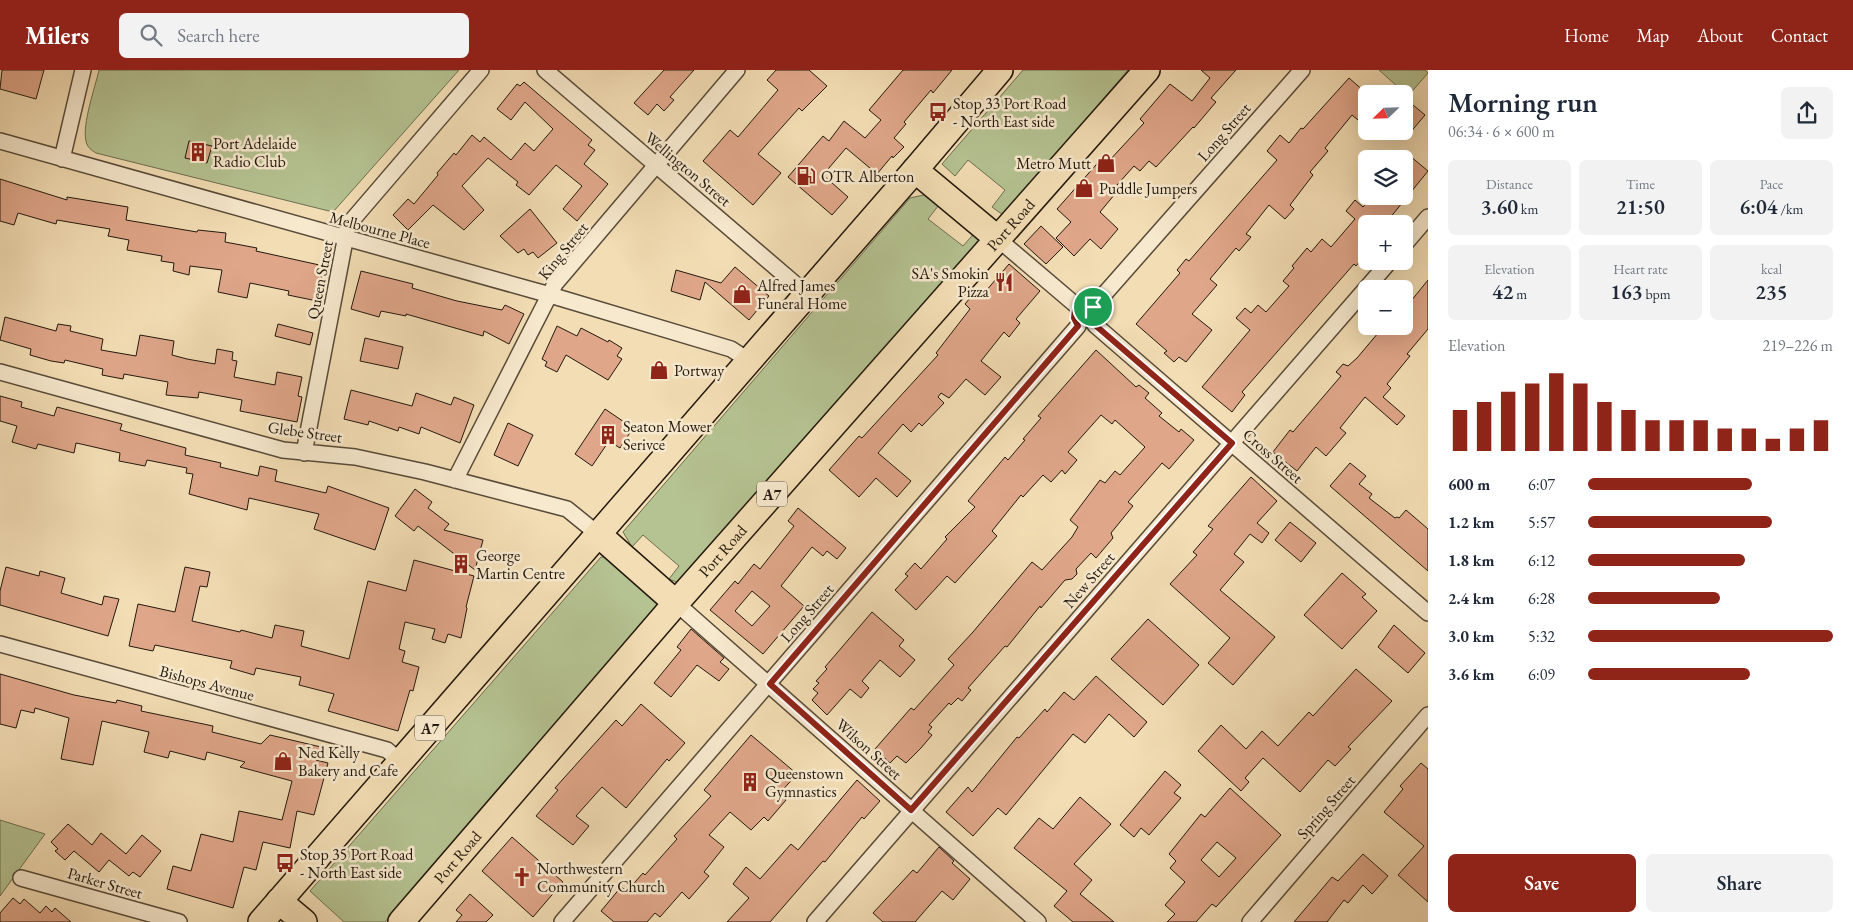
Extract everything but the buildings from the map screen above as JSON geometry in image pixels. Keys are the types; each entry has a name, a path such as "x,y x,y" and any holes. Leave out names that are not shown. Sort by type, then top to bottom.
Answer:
{"highway":[{"name":"A7","path":"261,922 599,535 1000,70"},
{"name":"Port Road","path":"401,922 676,603 1147,70"},
{"path":"915,170 998,239"},
{"path":"599,535 676,603"},
{"path":"279,901 304,922"}],"street":[{"path":"62,159 84,70"},
{"name":"Queen Street","path":"304,453 348,225 481,70"},
{"name":"Wellington Street","path":"545,70 808,294"},
{"name":"King Street","path":"456,480 555,284 737,70"},
{"name":"Long Street","path":"1093,307 1302,70"},
{"name":"Melbourne Place","path":"0,141 346,240 550,295 731,349 748,360"},
{"path":"1413,235 1428,218"},
{"path":"998,239 1078,307"},
{"name":"New Street","path":"815,922 1382,270"},
{"path":"1086,304 1093,307 1098,314 1095,325 1086,329 1078,326 1074,318 1078,307 1086,304"},
{"name":"Cross Street","path":"1095,325 1428,613"},
{"name":"Long Street","path":"562,922 1078,326"},
{"name":"Glebe Street","path":"0,372 283,450 355,457 456,480 566,509 599,535"},
{"name":"Wilson Street","path":"676,603 1038,922"},
{"name":"Bishops Avenue","path":"0,644 387,750 401,762"},
{"name":"Spring Street","path":"1250,922 1428,715"},
{"name":"Parker Street","path":"21,878 180,922"}],"green space":[{"path":"99,70 459,70 333,212 96,153 87,145 85,134 87,116"},
{"path":"1023,70 1128,70 1003,215 992,207 1005,190 968,160 955,176 942,164"},
{"path":"1379,70 1425,70 1428,73 1413,90 1413,85 1396,85"},
{"path":"928,194 942,201 928,219 963,246 978,229 983,239 681,584 669,579 679,566 643,535 632,547 623,532 910,198"},
{"path":"601,557 607,557 659,600 657,606 385,922 344,922 310,891"},
{"path":"0,820 45,834 0,896"}],"place":[{"name":"Stop 33 Port Road - North East side","path":"938,112"},
{"name":"Port Adelaide Radio Club","path":"198,152"},
{"name":"Metro Mutt","path":"1106,163"},
{"name":"OTR Alberton","path":"806,176"},
{"name":"Puddle Jumpers","path":"1084,188"},
{"name":"SA's Smokin Pizza","path":"1004,282"},
{"name":"Alfred James Funeral Home","path":"742,294"},
{"name":"Portway","path":"659,370"},
{"name":"Seaton Mower Serivce","path":"608,435"},
{"name":"George Martin Centre","path":"461,564"},
{"name":"Ned Kelly Bakery and Cafe","path":"283,761"},
{"name":"Queenstown Gymnastics","path":"750,782"},
{"name":"Stop 35 Port Road - North East side","path":"285,863"},
{"name":"Northwestern Community Church","path":"522,877"}],"route":[{"path":"1086,304 1093,307 1098,314 1095,325 1232,443 911,810 770,684 1078,326 1074,318 1075,310 1086,304"}]}
